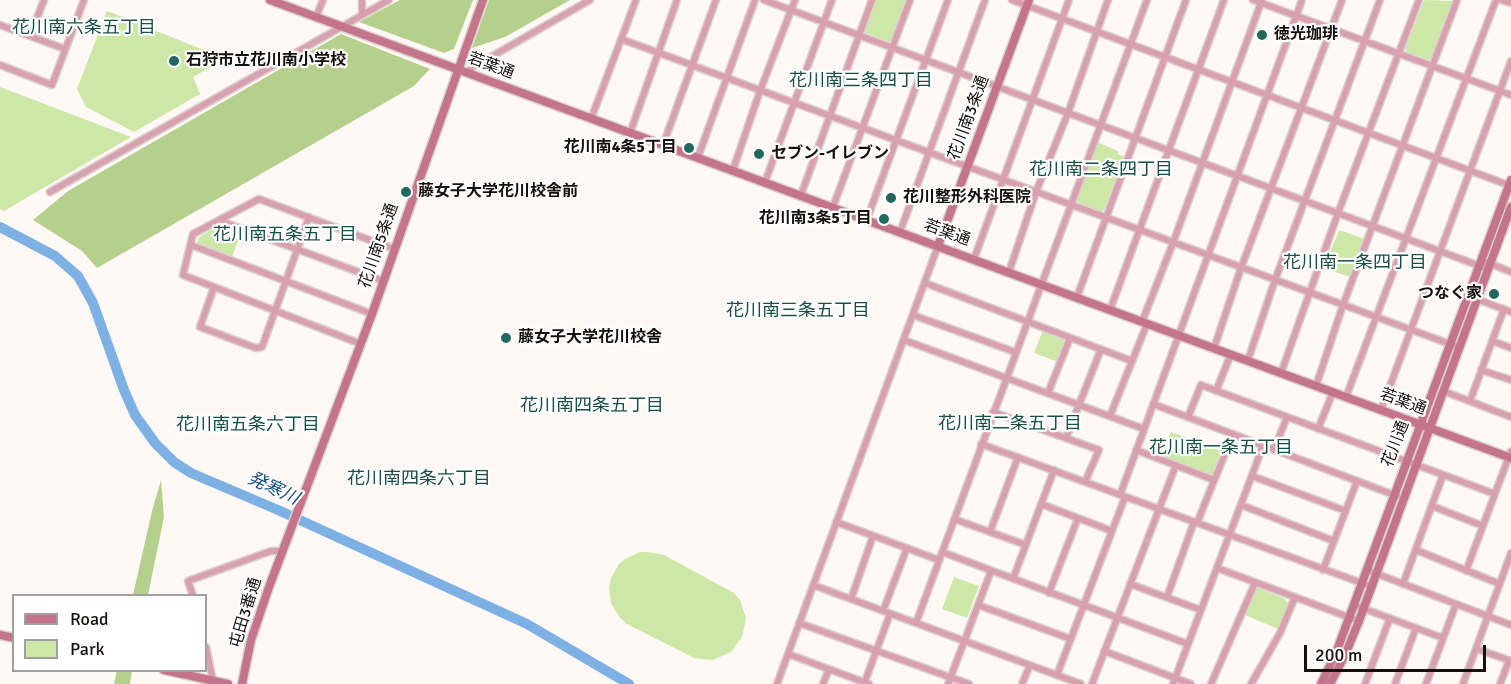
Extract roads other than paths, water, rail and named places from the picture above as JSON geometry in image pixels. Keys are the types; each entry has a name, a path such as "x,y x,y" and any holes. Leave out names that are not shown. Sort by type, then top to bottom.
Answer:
{"street":[{"path":"30,36 44,0"},
{"path":"0,65 52,85 84,0"},
{"name":"若葉通","path":"270,0 1179,336 1510,455"},
{"path":"316,17 323,0"},
{"path":"362,0 362,15"},
{"path":"50,192 389,0"},
{"name":"花川南5条通","path":"282,551 462,71 483,0"},
{"path":"462,71 475,66 590,0"},
{"path":"591,118 636,0"},
{"path":"630,133 677,0"},
{"path":"663,145 716,0"},
{"path":"698,157 755,0"},
{"path":"764,0 1304,201 1440,250 1511,272"},
{"path":"733,170 795,0"},
{"path":"765,182 832,0"},
{"path":"801,195 872,0"},
{"path":"833,207 910,0"},
{"path":"867,219 948,0"},
{"path":"900,232 985,0"},
{"path":"1012,0 1028,3 1062,19 1510,184"},
{"path":"974,259 1069,0"},
{"path":"1009,272 1036,192 1068,113 1095,31 1108,0"},
{"path":"916,623 1026,321 1042,285 1147,0"},
{"path":"1077,297 1186,0"},
{"path":"1110,310 1224,0"},
{"path":"1253,0 1511,95"},
{"path":"1057,675 1112,531 1136,450 1302,0"},
{"path":"1214,348 1241,268 1342,0"},
{"path":"1248,360 1275,280 1380,0"},
{"path":"1281,373 1338,213 1419,0"},
{"path":"1316,386 1343,305 1457,0"},
{"path":"1346,397 1496,0"},
{"path":"1502,0 1511,3"},
{"path":"1110,416 1262,2"},
{"name":"花川南3条通","path":"938,246 1028,3"},
{"path":"0,24 65,49"},
{"path":"621,39 1454,345"},
{"path":"1381,410 1511,61"},
{"name":"花川通","path":"1330,684 1371,571 1394,495 1420,424 1485,264 1510,184"},
{"path":"361,344 183,275 193,234 259,198 394,249"},
{"name":"花川通","path":"1485,264 1511,207"},
{"path":"214,287 200,327 256,348 261,347 309,217"},
{"path":"222,219 226,223 383,281"},
{"path":"191,245 372,314"},
{"path":"777,684 938,246"},
{"path":"925,283 1132,361"},
{"path":"1472,298 1511,312"},
{"path":"1470,401 1504,309"},
{"path":"913,315 1015,352"},
{"path":"1048,393 1070,338"},
{"path":"904,340 1144,429"},
{"path":"1492,341 1511,348"},
{"name":"花川通","path":"1371,571 1403,499 1430,428 1443,391 1454,345"},
{"path":"1066,438 1101,349"},
{"path":"1216,391 1231,354"},
{"path":"1481,370 1511,381"},
{"path":"1188,417 1201,385 1495,494"},
{"path":"1443,391 1511,417"},
{"path":"1318,429 1333,392"},
{"path":"1153,404 1403,499"},
{"path":"993,412 1099,450 1085,482"},
{"path":"1274,450 1287,417"},
{"path":"1167,597 1233,434"},
{"path":"981,444 1366,585"},
{"path":"1174,681 1263,446"},
{"path":"1136,450 1214,480"},
{"path":"1466,571 1510,455"},
{"path":"990,532 1018,457"},
{"path":"1092,684 1176,465"},
{"path":"1013,579 1054,470"},
{"path":"1403,584 1443,475"},
{"path":"1252,476 1346,511"},
{"path":"1323,570 1357,481"},
{"path":"1041,504 1112,531"},
{"path":"1241,505 1334,541"},
{"path":"1432,506 1483,526"},
{"path":"1049,592 1078,518"},
{"path":"954,519 1026,545"},
{"path":"836,522 939,560"},
{"path":"851,599 873,536"},
{"path":"883,611 907,548"},
{"path":"192,594 188,581 271,550 282,551"},
{"path":"1416,550 1500,584"},
{"name":"屯田3番通","path":"242,684 251,640 282,551"},
{"path":"942,552 1188,644"},
{"path":"1463,684 1511,553"},
{"path":"1217,568 1354,620"},
{"path":"949,681 992,571"},
{"path":"1371,571 1511,625"},
{"path":"1211,684 1255,583"},
{"path":"1130,584 1201,610"},
{"path":"813,585 1081,684"},
{"path":"1251,684 1280,633 1294,597"},
{"path":"1426,684 1456,604"},
{"path":"978,605 1071,639"},
{"path":"1359,606 1443,638"},
{"path":"788,654 866,684 890,614"},
{"path":"1365,684 1390,618"},
{"name":"花川通","path":"1321,684 1354,620"},
{"path":"799,623 877,651 949,681 969,684"},
{"path":"1395,684 1416,628"},
{"path":"1477,649 1510,661 1500,684"},
{"path":"207,651 213,681"},
{"path":"1104,651 1174,681 1191,684"},
{"path":"1022,684 1030,665"},
{"path":"823,684 829,669"},
{"path":"173,672 228,684"}],"waterway":[{"name":"発寒川","path":"0,227 55,256 78,276 93,303 135,415 155,443 174,462 191,473 278,510 527,624 629,684"}],"place":[{"name":"徳光珈琲","path":"1262,35"},
{"name":"石狩市立花川南小学校","path":"174,61"},
{"name":"花川南4条5丁目","path":"689,148"},
{"name":"セブン-イレブン","path":"759,154"},
{"name":"藤女子大学花川校舎前","path":"406,192"},
{"name":"花川整形外科医院","path":"891,198"},
{"name":"花川南3条5丁目","path":"884,219"},
{"name":"つなぐ家","path":"1494,294"},
{"name":"藤女子大学花川校舎","path":"506,338"}],"district":[{"name":"花川南六条五丁目","path":"84,28"},
{"name":"花川南三条四丁目","path":"861,81"},
{"name":"花川南二条四丁目","path":"1101,170"},
{"name":"花川南五条五丁目","path":"285,235"},
{"name":"花川南一条四丁目","path":"1355,263"},
{"name":"花川南三条五丁目","path":"798,311"},
{"name":"花川南四条五丁目","path":"592,406"},
{"name":"花川南二条五丁目","path":"1010,424"},
{"name":"花川南五条六丁目","path":"248,425"},
{"name":"花川南一条五丁目","path":"1221,448"},
{"name":"花川南四条六丁目","path":"419,479"}]}
